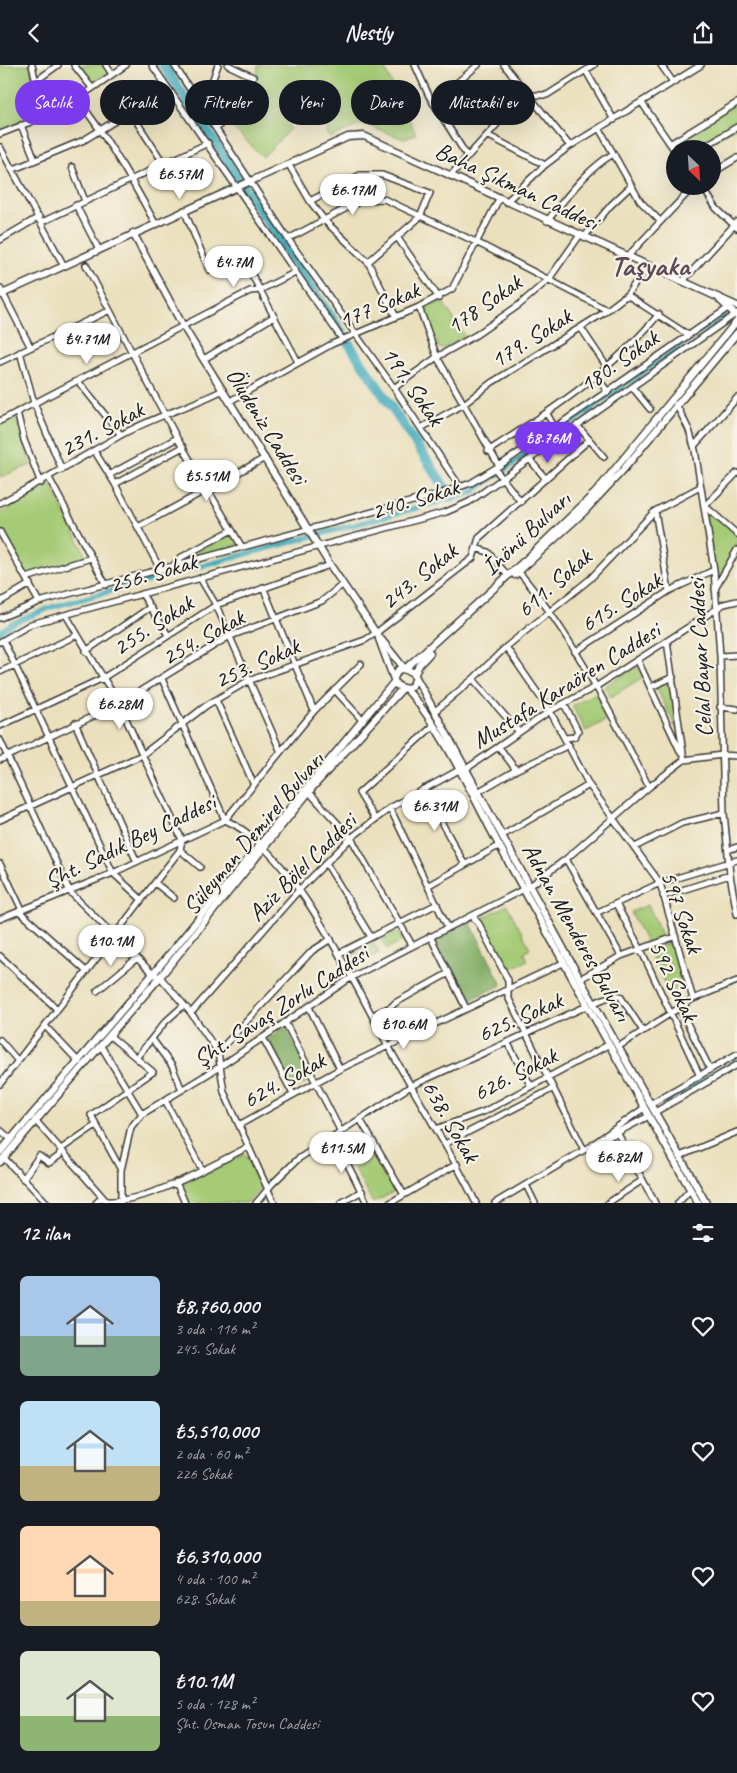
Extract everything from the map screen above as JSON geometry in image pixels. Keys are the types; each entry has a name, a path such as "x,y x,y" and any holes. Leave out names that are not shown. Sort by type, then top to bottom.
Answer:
{"main road":[{"name":"Baha Şıkman Caddesi","path":"1,293 348,137 364,136 506,203 718,297 734,305 736,314"},
{"name":"Öludeniz Caddesi","path":"133,233 148,264 183,325 342,585 376,633"},
{"name":"İnönü Bulvarı","path":"674,402 737,321"},
{"name":"İnönü Bulvarı","path":"414,678 426,656 518,573 596,493 674,402 737,333"},
{"name":"İnönü Bulvarı","path":"405,668 508,576 535,555"},
{"name":"Adnan Menderes Bulvarı","path":"376,633 414,678 434,712 500,845 527,887 594,1003 647,1106"},
{"name":"Adnan Menderes Bulvarı","path":"376,633 394,680 420,704 478,792 503,835 563,963 608,1045 680,1156 706,1203"},
{"path":"394,680 398,670 405,668"},
{"path":"404,689 412,686 414,678"},
{"name":"Süleyman Demirel Bulvarı","path":"1,1157 110,1036 259,843 363,721 394,680"},
{"name":"Süleyman Demirel Bulvarı","path":"1,1157 11,1139 156,975 309,793 404,689"},
{"name":"Adnan Menderes Bulvarı","path":"652,1114 698,1203"}],"street":[{"path":"32,65 36,80"},
{"path":"37,80 58,65"},
{"path":"74,65 92,88 126,65"},
{"path":"106,65 112,74"},
{"path":"152,65 163,80"},
{"name":"191. Sokak","path":"174,65 185,82"},
{"path":"213,80 218,65"},
{"path":"216,129 231,112 253,77 228,65"},
{"path":"415,65 431,99"},
{"path":"460,80 478,65"},
{"path":"504,65 517,80"},
{"path":"535,95 547,95 594,65"},
{"path":"661,65 672,82"},
{"path":"506,203 545,165 570,146 642,103 694,67 701,65"},
{"path":"586,71 614,120"},
{"path":"175,96 342,339"},
{"path":"535,101 570,146"},
{"path":"642,103 667,140"},
{"path":"677,140 737,103"},
{"path":"90,115 101,129 132,179 155,223"},
{"path":"0,134 21,125 35,161"},
{"path":"14,169 84,140 107,125"},
{"path":"139,125 164,164"},
{"name":"191. Sokak","path":"213,125 352,335 394,388 421,428 458,488"},
{"path":"447,125 467,156"},
{"path":"450,176 496,125"},
{"path":"715,140 737,127"},
{"path":"599,128 640,201 660,221"},
{"path":"487,135 545,165"},
{"path":"0,240 208,143"},
{"path":"0,147 14,169 64,266"},
{"path":"547,221 587,173 599,162 613,154"},
{"path":"721,168 737,158"},
{"path":"289,165 310,201 325,221 368,262 396,317"},
{"path":"72,167 85,201"},
{"path":"310,201 360,175 382,175 430,193 420,217 368,262"},
{"name":"178 Sokak","path":"394,388 437,357 504,315 549,279 582,236 631,186"},
{"path":"627,257 685,195"},
{"path":"683,281 735,225 716,208 708,195"},
{"path":"288,239 362,200 384,199 476,242 607,310"},
{"name":"177 Sokak","path":"230,401 342,339 439,298 452,289 499,199"},
{"path":"76,205 99,250"},
{"path":"184,210 209,270 243,258 298,362"},
{"path":"397,237 439,298"},
{"path":"86,265 130,353 177,438 242,547"},
{"name":"179. Sokak","path":"421,428 464,404 491,383 607,310 627,295 648,265"},
{"path":"0,421 250,291 260,290 296,272"},
{"path":"1,293 30,346"},
{"path":"627,295 687,334"},
{"name":"180. Sokak","path":"310,531 458,488 496,468 608,392 687,334 734,305"},
{"path":"419,307 437,357 464,404 501,477 521,502"},
{"path":"0,362 30,346 108,311"},
{"name":"240. Sokak","path":"316,543 450,510 469,502 501,477 530,459 736,314"},
{"path":"488,451 547,414 596,376 642,336 659,315"},
{"path":"204,359 273,317"},
{"path":"581,328 607,367"},
{"path":"20,352 34,403 62,471"},
{"path":"596,376 608,392"},
{"path":"78,381 122,435"},
{"path":"632,387 650,409"},
{"name":"231. Sokak","path":"0,503 41,483 122,435 165,415 194,405 223,390"},
{"path":"694,446 737,398"},
{"name":"Celal Bayar Caddesi","path":"674,402 694,446 714,570 720,655 724,813 730,875 737,914"},
{"path":"731,405 737,410"},
{"path":"17,412 24,440 41,483"},
{"path":"547,414 555,428"},
{"path":"577,425 604,457"},
{"path":"109,475 177,438"},
{"name":"243. Sokak","path":"376,633 473,558 480,538 589,440"},
{"path":"115,484 183,447"},
{"path":"95,452 115,484 160,569"},
{"path":"138,527 265,458"},
{"path":"530,459 546,479"},
{"path":"737,473 705,506 737,534"},
{"path":"49,478 106,585"},
{"name":"611. Sokak","path":"434,712 473,679 506,647 590,579 655,511 700,487"},
{"path":"655,511 669,591"},
{"path":"173,566 180,558 232,530"},
{"path":"0,531 38,602"},
{"name":"256. Sokak","path":"0,619 38,602 242,547 310,531"},
{"name":"256. Sokak","path":"1,641 31,624 200,578 316,543"},
{"path":"476,548 488,552 508,576"},
{"path":"715,589 737,550"},
{"path":"26,578 91,558"},
{"name":"255. Sokak","path":"0,726 103,678 216,605 330,565"},
{"name":"615. Sokak","path":"575,651 669,591 714,570"},
{"path":"518,573 550,612 597,686 649,787"},
{"path":"200,578 216,605 228,637 280,750"},
{"path":"0,593 2,601 30,584"},
{"name":"254. Sokak","path":"0,759 119,704 228,637 322,601 342,585"},
{"path":"263,587 314,711"},
{"path":"142,594 149,608 168,635"},
{"name":"Mustafa Karaören Caddesi","path":"462,770 499,747 550,711 638,661 724,604 737,601"},
{"path":"86,651 149,608"},
{"path":"0,1084 46,1027 86,971 180,850 182,840 119,704 66,615"},
{"name":"253. Sokak","path":"0,820 142,755 183,723 248,681 366,640 376,633"},
{"path":"0,672 77,635"},
{"path":"1,641 16,665 35,710 112,873 141,899"},
{"path":"667,641 684,761"},
{"name":"597 Sokak","path":"506,647 550,711 589,785 611,818 635,847 660,883 693,999"},
{"path":"720,655 737,655"},
{"path":"638,661 684,761"},
{"name":"Şht. Sadık Bey Caddesi","path":"0,919 70,892 225,820 280,750 314,711 361,664"},
{"path":"651,687 673,677"},
{"path":"162,679 225,820"},
{"path":"473,679 519,732"},
{"path":"335,690 363,721"},
{"path":"216,701 254,785"},
{"path":"564,704 578,731 574,737 565,738"},
{"path":"720,707 737,709"},
{"path":"75,723 136,860"},
{"path":"376,819 359,793 433,725"},
{"path":"0,741 70,892 156,975 184,1005 218,1052 224,1092 274,1203"},
{"path":"478,792 516,770 569,745"},
{"path":"499,747 516,770"},
{"path":"684,761 722,755 737,756"},
{"name":"Şht. Savaş Zorlu Caddesi","path":"121,1202 121,1170 131,1127 142,1114 221,1066 352,977 430,936 473,917 527,887 566,859 611,818 684,761"},
{"name":"Aziz Bölel Caddesi","path":"191,1013 298,891 351,838 390,808 422,789 462,770"},
{"path":"503,835 589,785"},
{"path":"422,789 465,865"},
{"path":"309,793 351,838 412,945"},
{"path":"390,808 429,885 448,929"},
{"path":"635,847 682,823 724,813"},
{"name":"638. Sokak","path":"225,820 236,824 265,847 331,939 388,1046 457,1164 476,1203"},
{"path":"429,885 500,845"},
{"path":"728,850 737,847"},
{"path":"180,850 200,867"},
{"path":"566,859 598,912 621,957"},
{"path":"598,912 660,883 737,860"},
{"path":"326,863 371,937"},
{"path":"0,864 21,911 86,971"},
{"path":"663,896 730,875"},
{"path":"155,883 174,898"},
{"path":"340,953 437,904"},
{"name":"592 Sokak","path":"616,904 641,950 699,1074"},
{"path":"473,917 479,924 505,975 508,997 546,1078 584,1150"},
{"path":"430,936 466,1008"},
{"path":"580,979 621,957 674,937"},
{"path":"218,1052 312,951 331,939"},
{"path":"0,956 58,1009"},
{"path":"97,991 137,958"},
{"name":"624. Sokak","path":"239,1125 293,1094 318,1083 340,1069 563,963"},
{"path":"373,1015 391,1007 394,1003 447,973"},
{"path":"618,1047 693,999 737,981"},
{"path":"594,1003 613,995 620,996 643,1031"},
{"path":"138,1057 165,1022 184,1005"},
{"name":"625. Sokak","path":"256,1203 298,1159 411,1086 587,1006"},
{"path":"309,1007 340,1069"},
{"path":"680,1009 710,1069"},
{"path":"285,1022 318,1083 341,1132"},
{"path":"46,1027 79,1062"},
{"path":"110,1036 138,1057 153,1072 91,1115 121,1170"},
{"path":"263,1038 293,1094"},
{"path":"152,1039 172,1066 182,1090"},
{"path":"0,1040 18,1061"},
{"path":"507,1042 531,1087"},
{"name":"626. Sokak","path":"436,1129 484,1111 608,1045"},
{"path":"101,1046 129,1089 142,1114"},
{"path":"495,1203 584,1150 647,1106 699,1074 737,1054"},
{"path":"584,1150 618,1135 737,1065"},
{"path":"445,1143 552,1089"},
{"path":"165,1100 202,1170"},
{"path":"360,1119 404,1193"},
{"path":"36,1120 106,1201 121,1202 176,1182 248,1147"},
{"path":"23,1179 39,1156 49,1163 58,1156 61,1149 96,1125"},
{"path":"0,1130 11,1139"},
{"path":"680,1156 737,1132"},
{"path":"618,1135 641,1181 655,1203"},
{"path":"334,1137 367,1203"},
{"path":"1,1157 47,1203"},
{"path":"390,1203 404,1193 457,1164"},
{"path":"608,1203 641,1181"},
{"path":"176,1182 185,1203"},
{"path":"526,1185 535,1203"},
{"path":"678,1203 690,1190"},
{"path":"341,1203 362,1191"},
{"path":"96,1203 102,1197"}],"green space":[{"path":"0,65 30,65 34,80 15,80 15,123 0,129"},
{"path":"74,65 106,65 112,74 103,80 100,80 100,82 92,88 90,80 86,80"},
{"path":"258,65 383,65 390,80 351,80 351,125 359,125 330,138 324,125 341,125 341,80 279,80 279,125 288,125 290,129 263,157 230,125 269,125 269,80 257,80"},
{"path":"737,103 737,127 715,140 677,140"},
{"path":"367,125 412,125 416,134 404,139"},
{"path":"442,301 465,336 443,349 439,348 423,314 425,309"},
{"path":"15,417 31,465 0,477 0,425"},
{"path":"51,484 86,556 27,577 0,530 0,513"},
{"path":"705,506 737,534 737,550 715,589"},
{"path":"232,534 239,545 185,559 185,558"},
{"path":"637,666 643,677 611,697 604,687"},
{"path":"671,680 677,729 656,687"},
{"path":"596,693 610,718 586,731 572,706"},
{"path":"507,905 530,948 524,952 528,960 508,970 481,919"},
{"path":"648,905 663,937 647,945 631,912"},
{"path":"470,922 502,985 466,1002 434,940"},
{"path":"399,931 403,940 387,949 382,940"},
{"path":"672,941 687,987 670,995 649,951"},
{"path":"374,943 379,953 358,964 353,954"},
{"path":"285,1027 313,1078 293,1090 267,1040"},
{"path":"245,1154 261,1188 247,1203 188,1203 179,1184"},
{"path":"378,1155 397,1190 373,1203 354,1168"}],"waterway":[{"path":"163,65 452,498"},
{"path":"0,632 11,624 52,607 471,493 725,315"},
{"path":"662,1103 737,1061"}],"district":[{"name":"Taşyaka","path":"650,265"}]}
